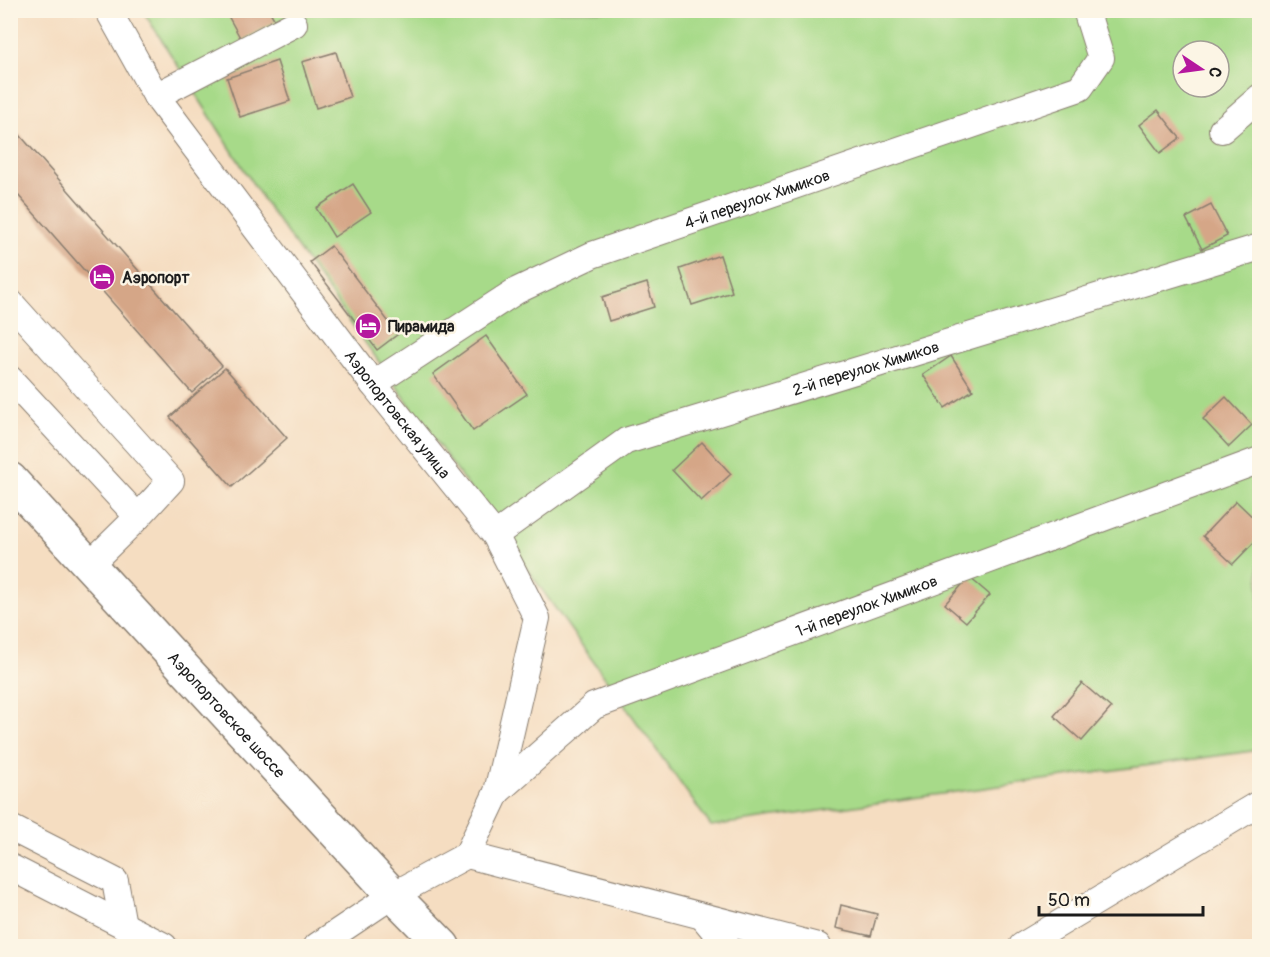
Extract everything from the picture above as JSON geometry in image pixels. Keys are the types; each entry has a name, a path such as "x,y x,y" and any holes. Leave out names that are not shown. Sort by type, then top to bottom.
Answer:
{"main road":[{"name":"Аэропортовское шоссе","path":"10,479 393,895 443,946"}],"street":[{"name":"Аэропортовская улица","path":"108,10 156,96 374,384 495,535 537,618 497,792 467,855"},
{"name":"4-й переулок Химиков","path":"374,384 516,291 592,255 1080,88 1101,58 1086,10"},
{"path":"156,96 294,24"},
{"path":"1222,130 1260,97"},
{"name":"2-й переулок Химиков","path":"495,535 626,441 1260,247"},
{"path":"10,302 171,481 89,565"},
{"path":"10,379 138,517"},
{"name":"1-й переулок Химиков","path":"497,792 594,706 1260,460"},
{"path":"1022,946 1260,803"},
{"path":"10,832 13,829 115,881 123,925"},
{"path":"317,946 393,895 467,855 818,946"},
{"path":"10,867 164,946"},
{"path":"703,916 728,946"}],"green space":[{"path":"143,11 1259,11 1259,750 711,826 264,201"}],"building":[{"path":"233,10 269,10 276,22 242,41 227,14"},
{"path":"336,52 350,97 316,108 302,62"},
{"path":"277,61 290,101 240,117 227,78"},
{"path":"1158,110 1180,138 1160,153 1139,125"},
{"path":"19,134 222,366 192,393 10,186 10,142"},
{"path":"353,184 371,212 334,237 316,208"},
{"path":"1211,205 1227,236 1202,249 1186,218"},
{"path":"331,246 398,334 377,350 310,262"},
{"path":"720,255 732,292 692,305 680,269"},
{"path":"647,283 654,307 609,321 602,297"},
{"path":"486,336 527,394 473,431 433,374"},
{"path":"951,356 973,390 945,408 923,375"},
{"path":"225,368 287,438 232,487 170,417"},
{"path":"1226,397 1252,425 1229,447 1203,419"},
{"path":"702,442 731,474 701,501 672,470"},
{"path":"1236,501 1260,524 1260,536 1233,564 1203,536"},
{"path":"969,577 990,595 966,622 945,604"},
{"path":"1082,683 1111,708 1082,741 1054,716"},
{"path":"841,905 877,914 871,936 836,928"}],"place":[{"name":"Аэропорт","path":"102,277"},
{"name":"Пирамида","path":"368,326"}]}
